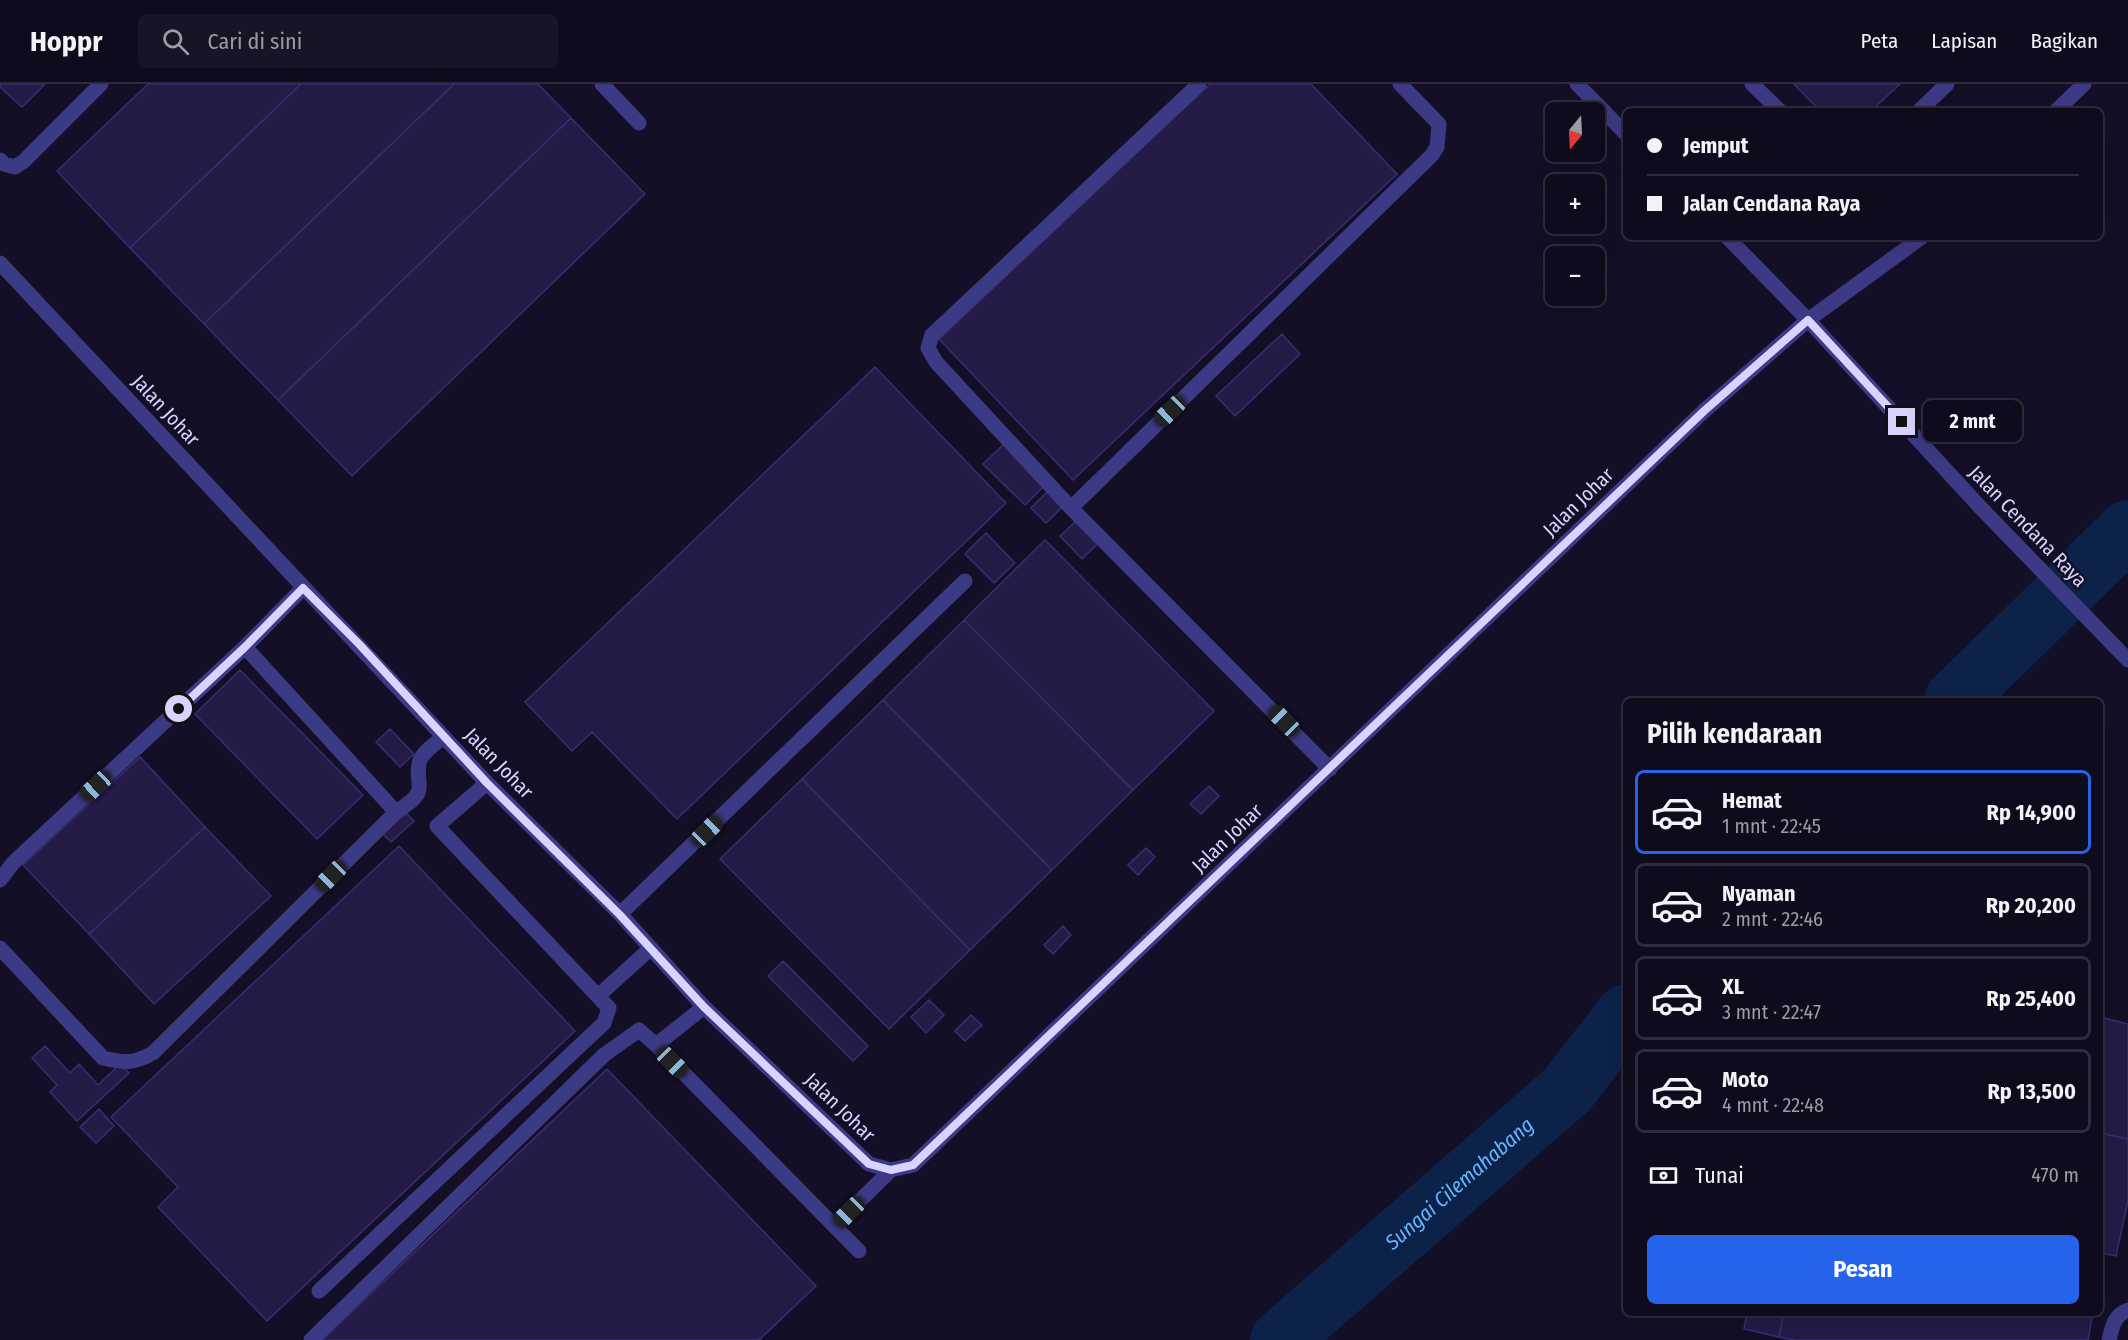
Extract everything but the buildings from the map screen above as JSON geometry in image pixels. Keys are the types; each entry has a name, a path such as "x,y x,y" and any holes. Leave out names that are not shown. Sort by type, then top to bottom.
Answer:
{"lane":[{"path":"0,160 4,164 15,167 24,161 101,84"},
{"path":"602,84 639,123"},
{"path":"1199,84 932,335 928,348 936,362 1071,508 1330,769"},
{"path":"1071,508 1432,155 1437,147 1439,124 1400,84"},
{"path":"1577,84 1623,131"},
{"path":"1752,84 1777,108"},
{"path":"1922,108 1947,84"},
{"path":"2059,108 2084,84"},
{"name":"Jalan Cendana Raya","path":"1730,240 1808,320 1980,507 2128,660"},
{"name":"Jalan Johar","path":"0,263 487,783 620,915 704,1007 869,1164 891,1170 913,1165 1704,411 1808,320 1918,240"},
{"path":"620,915 965,581"},
{"path":"0,880 13,863 245,647 303,588"},
{"path":"245,647 396,812"},
{"path":"0,948 104,1058 121,1062 137,1062 153,1053 396,812 414,799 419,789 417,777 420,760 444,737"},
{"path":"319,1291 603,1023 609,1008 437,826 487,783"},
{"path":"598,996 651,948"},
{"path":"656,1045 704,1007"},
{"path":"311,1340 604,1055 639,1030 859,1251"},
{"path":"835,1225 891,1170"},
{"path":"2109,1340 2113,1324 2121,1312 2128,1310"}],"waterway":[{"name":"Sungai Cilemahabang","path":"1956,698 2128,530"},
{"name":"Sungai Cilemahabang","path":"1280,1340 1567,1090 1623,1018"}],"route":[{"path":"179,709 303,588 359,644 487,783 620,915 704,1007 869,1164 891,1170 913,1165 1704,411 1808,320 1902,422"}]}
